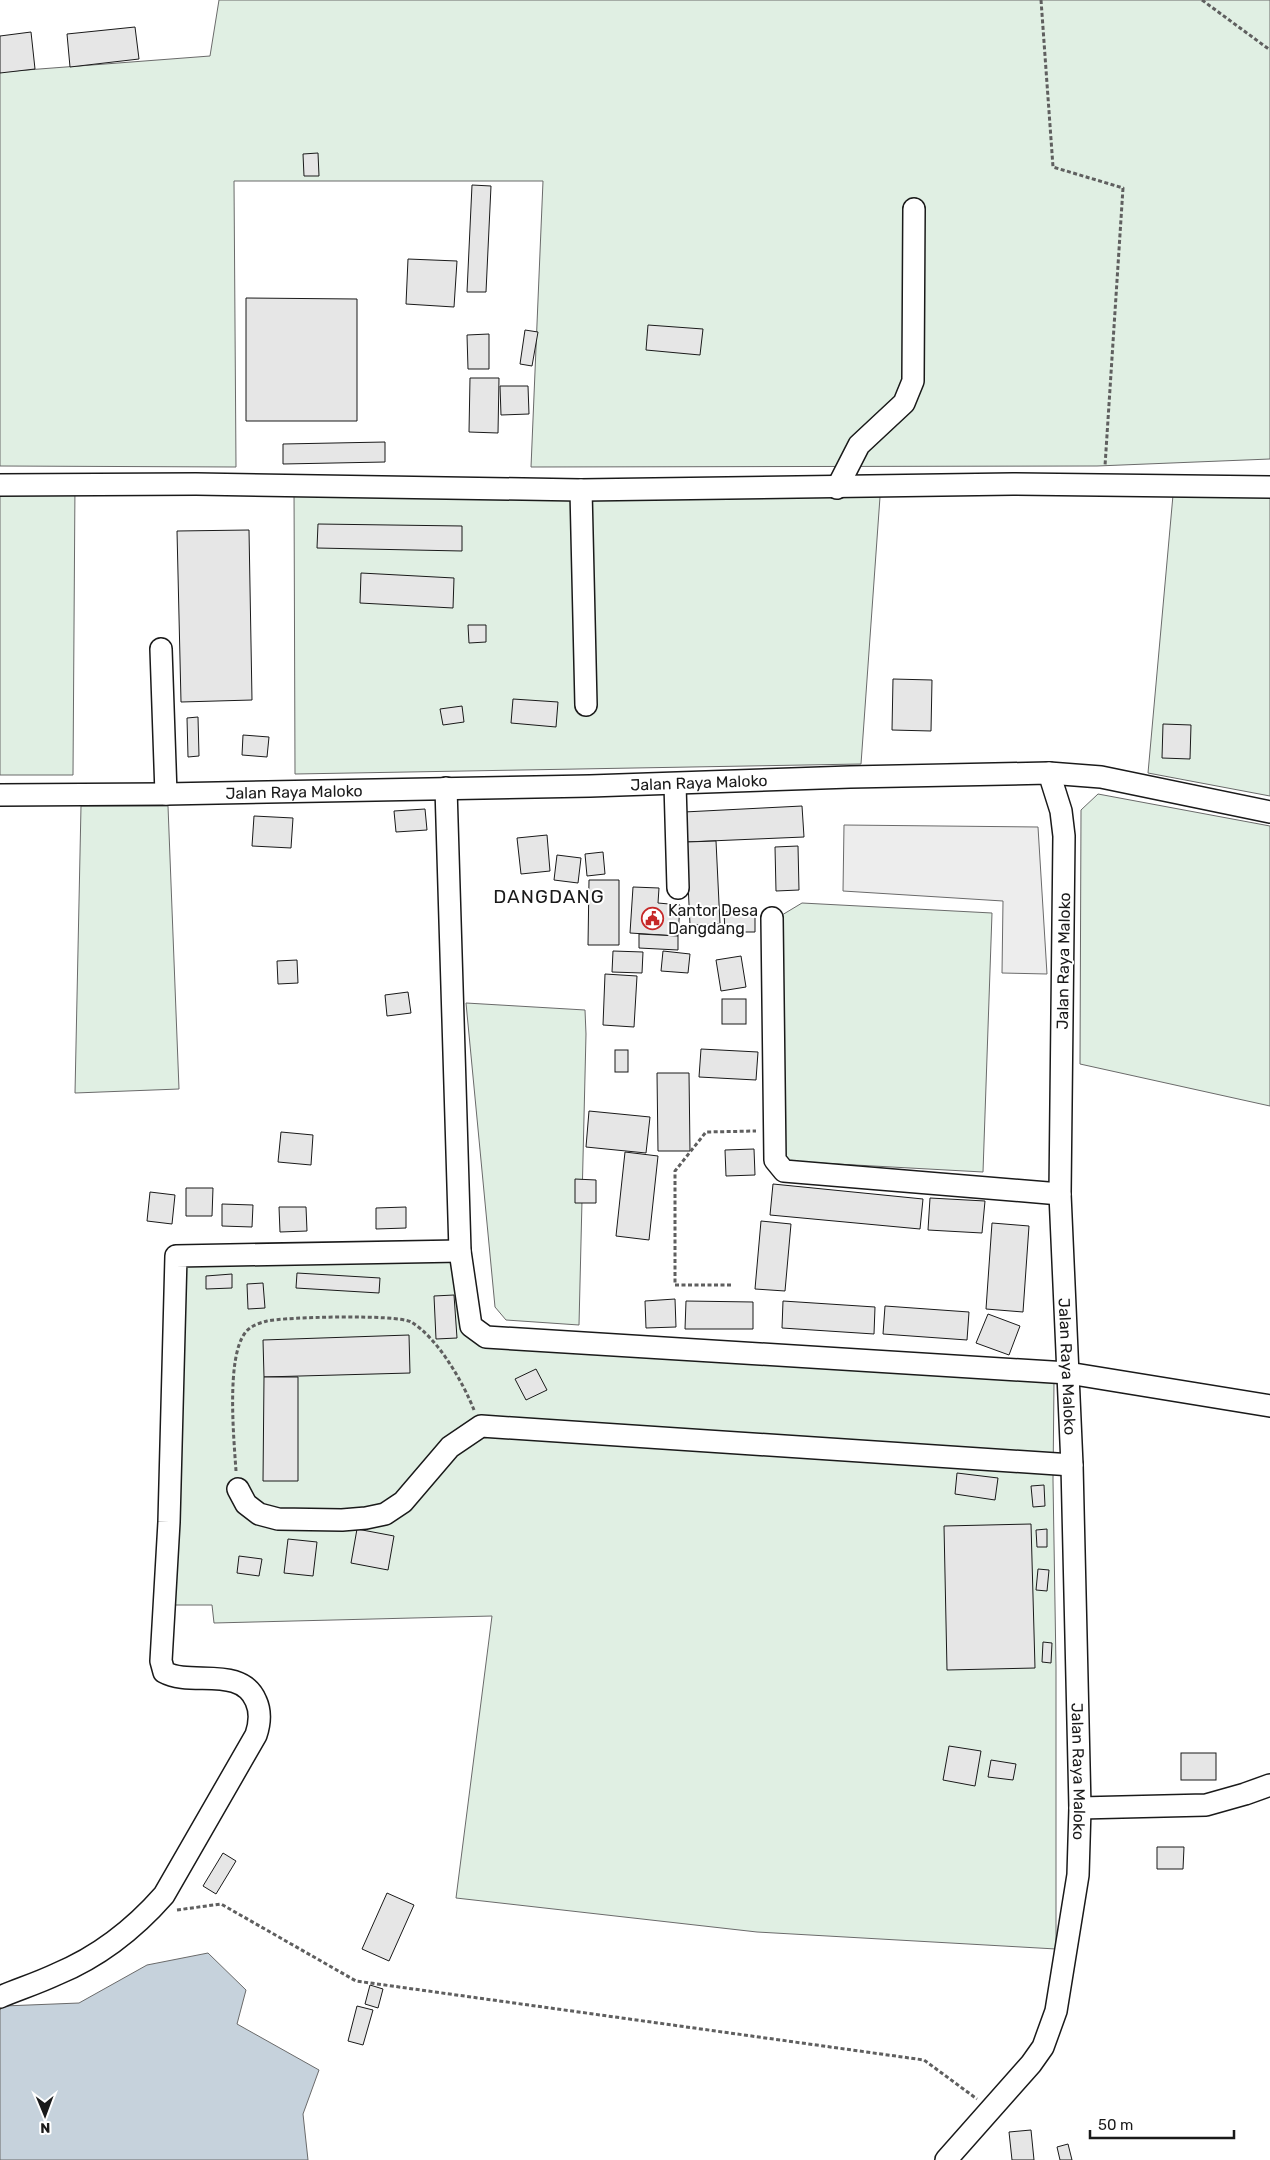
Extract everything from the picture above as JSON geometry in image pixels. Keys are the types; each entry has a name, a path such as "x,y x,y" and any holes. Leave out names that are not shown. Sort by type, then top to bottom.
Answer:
{"street":[{"path":"837,488 860,445 904,403 913,381 914,209"},
{"path":"0,484 196,484 580,490 1104,484 1270,487"},
{"path":"580,490 586,705"},
{"path":"161,650 166,794"},
{"path":"1049,773 1101,777 1270,812"},
{"name":"Jalan Raya Maloko","path":"0,795 166,794 675,784 850,777 1049,773 1061,811 1064,836 1060,1194 1072,1466 1080,1808 1078,1876 1056,2011 1043,2047 946,2160"},
{"path":"675,784 678,888"},
{"path":"446,788 460,1251 471,1326 486,1337 1068,1373 1270,1406"},
{"path":"772,918 775,1160 784,1171 1060,1194"},
{"path":"0,1997 78,1964 128,1932 146,1915 164,1895 256,1735 260,1722 259,1708 253,1693 238,1683 218,1678 173,1677 164,1672 162,1661 169,1522 176,1256 460,1251"},
{"path":"238,1489 246,1504 259,1514 278,1519 342,1520 385,1514 403,1502 450,1447 481,1426 1072,1466"},
{"path":"1080,1808 1206,1805 1245,1794 1270,1784"}],"path":[{"path":"1042,0 1053,167 1123,188 1104,484"},
{"path":"1202,0 1270,50"},
{"path":"731,1286 675,1284 675,1170 706,1132 775,1130"},
{"path":"238,1489 233,1396 235,1358 241,1339 246,1331 253,1325 269,1320 397,1317 409,1321 423,1332 448,1363 463,1386 481,1426"},
{"path":"146,1915 221,1904 356,1981 924,2060 991,2109"}],"green space":[{"path":"219,0 1270,0 1270,459 1097,466 531,467 543,181 234,181 236,467 0,466 0,72 210,56"},
{"path":"881,483 861,764 295,774 294,484"},
{"path":"0,484 75,484 73,775 0,775"},
{"path":"1174,484 1270,486 1270,796 1148,773"},
{"path":"1098,794 1270,826 1270,1106 1080,1064 1081,810"},
{"path":"81,806 168,806 179,1089 75,1093"},
{"path":"802,903 992,913 983,1172 782,1161 782,915"},
{"path":"466,1003 585,1010 579,1325 506,1320 495,1307"},
{"path":"185,1255 468,1258 473,1340 1054,1382 1056,1949 757,1932 456,1898 492,1616 214,1623 212,1605 175,1605"}],"shaded area":[{"path":"844,825 1038,827 1047,974 1002,973 1003,901 843,891"},
{"path":"208,1953 246,1990 237,2024 319,2070 303,2114 308,2160 0,2160 0,2010 4,2006 79,2003 147,1965"}],"building":[{"path":"135,27 139,59 70,67 67,34"},
{"path":"31,32 35,69 0,73 0,36"},
{"path":"318,153 319,176 304,176 303,154"},
{"path":"472,185 491,186 486,292 467,292"},
{"path":"408,259 457,261 454,307 406,304"},
{"path":"246,298 357,299 357,421 246,421"},
{"path":"648,325 703,329 700,355 646,350"},
{"path":"525,330 538,332 532,366 520,364"},
{"path":"489,334 489,369 468,369 467,335"},
{"path":"470,378 499,378 498,433 469,432"},
{"path":"500,386 528,386 529,414 501,415"},
{"path":"385,442 385,462 283,464 283,444"},
{"path":"318,524 462,526 462,551 317,548"},
{"path":"249,530 252,700 181,702 177,531"},
{"path":"361,573 454,578 453,608 360,603"},
{"path":"468,625 486,625 486,642 469,643"},
{"path":"893,679 932,680 931,731 892,730"},
{"path":"513,699 558,702 556,727 511,723"},
{"path":"462,706 464,722 443,725 440,709"},
{"path":"198,717 199,756 188,757 187,718"},
{"path":"1163,724 1191,725 1190,759 1162,758"},
{"path":"243,735 269,737 267,757 242,755"},
{"path":"802,806 804,837 686,842 684,812"},
{"path":"425,809 427,830 396,832 394,811"},
{"path":"254,816 293,818 291,848 252,846"},
{"path":"547,835 550,871 521,874 517,838"},
{"path":"716,841 720,924 690,925 686,842"},
{"path":"798,846 799,890 776,891 775,847"},
{"path":"603,852 605,874 587,876 585,854"},
{"path":"557,855 581,858 578,883 554,880"},
{"path":"589,880 619,880 619,945 588,945"},
{"path":"633,887 659,888 658,903 680,905 678,936 630,933"},
{"path":"755,911 755,932 725,932 724,912"},
{"path":"639,934 678,936 678,950 639,948"},
{"path":"613,951 643,952 642,973 612,972"},
{"path":"663,951 690,954 688,973 661,971"},
{"path":"741,956 746,987 721,991 716,960"},
{"path":"297,960 298,983 278,984 277,961"},
{"path":"605,974 637,976 634,1027 603,1025"},
{"path":"408,992 411,1013 387,1016 385,995"},
{"path":"722,999 746,999 746,1024 722,1024"},
{"path":"701,1049 758,1052 756,1080 699,1077"},
{"path":"615,1050 628,1050 628,1072 615,1072"},
{"path":"657,1073 689,1073 690,1151 658,1151"},
{"path":"589,1111 650,1117 646,1153 586,1147"},
{"path":"281,1132 313,1135 311,1165 278,1162"},
{"path":"754,1149 755,1175 726,1176 725,1150"},
{"path":"625,1152 658,1156 649,1240 616,1236"},
{"path":"575,1179 596,1180 596,1203 575,1203"},
{"path":"773,1184 923,1199 920,1229 770,1215"},
{"path":"186,1188 213,1188 212,1216 186,1216"},
{"path":"150,1192 175,1195 172,1224 147,1221"},
{"path":"930,1198 985,1201 982,1233 928,1230"},
{"path":"222,1204 253,1205 252,1227 222,1226"},
{"path":"279,1207 306,1207 307,1231 280,1232"},
{"path":"406,1207 406,1228 376,1229 376,1208"},
{"path":"761,1221 791,1224 785,1291 755,1289"},
{"path":"992,1223 1029,1226 1023,1312 986,1309"},
{"path":"297,1273 380,1278 379,1293 296,1288"},
{"path":"232,1274 232,1288 206,1289 206,1276"},
{"path":"263,1283 265,1308 248,1309 247,1284"},
{"path":"454,1295 457,1338 436,1339 434,1296"},
{"path":"675,1299 676,1327 646,1328 645,1301"},
{"path":"686,1301 753,1302 753,1329 685,1329"},
{"path":"783,1301 875,1307 874,1334 782,1328"},
{"path":"885,1306 969,1312 967,1340 883,1334"},
{"path":"988,1314 1020,1326 1009,1355 976,1343"},
{"path":"409,1335 410,1373 264,1377 263,1340"},
{"path":"536,1369 547,1390 526,1400 515,1379"},
{"path":"264,1377 298,1377 298,1481 263,1481"},
{"path":"957,1473 998,1478 995,1500 955,1494"},
{"path":"1044,1485 1045,1506 1033,1507 1031,1486"},
{"path":"1031,1524 1035,1668 947,1670 944,1526"},
{"path":"357,1529 394,1536 388,1570 351,1563"},
{"path":"1047,1529 1047,1547 1037,1547 1036,1530"},
{"path":"288,1539 317,1542 313,1576 284,1573"},
{"path":"239,1556 262,1559 259,1576 237,1573"},
{"path":"1038,1569 1049,1570 1047,1591 1036,1590"},
{"path":"1043,1642 1052,1643 1051,1663 1042,1662"},
{"path":"949,1746 981,1751 975,1786 943,1780"},
{"path":"1181,1753 1216,1753 1216,1780 1181,1780"},
{"path":"991,1760 1016,1764 1013,1780 988,1777"},
{"path":"1157,1847 1184,1847 1183,1869 1157,1869"},
{"path":"223,1853 236,1861 216,1894 203,1886"},
{"path":"387,1893 414,1905 389,1961 362,1949"},
{"path":"370,1985 383,1989 378,2008 365,2004"},
{"path":"357,2006 373,2010 363,2045 348,2041"},
{"path":"1031,2130 1034,2160 1012,2160 1009,2132"},
{"path":"1068,2144 1072,2160 1060,2160 1057,2147"}],"place":[{"name":"Kantor Desa Dangdang","path":"652,919"}],"district":[{"name":"DANGDANG","path":"549,896"}]}
